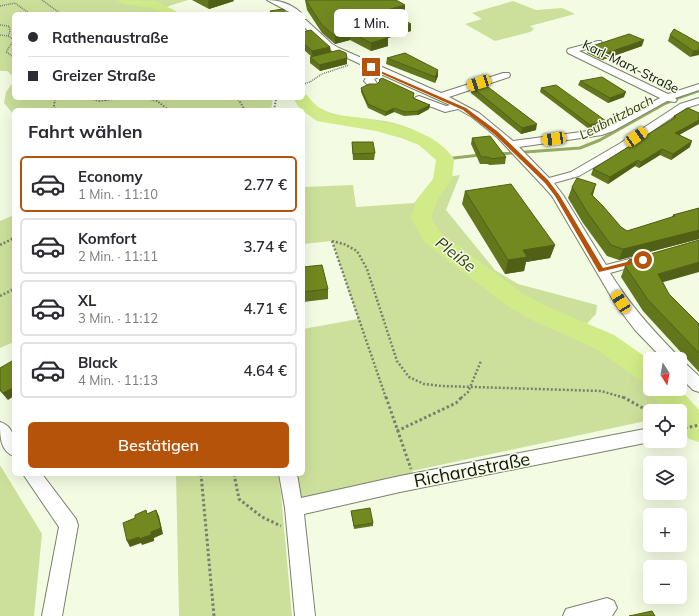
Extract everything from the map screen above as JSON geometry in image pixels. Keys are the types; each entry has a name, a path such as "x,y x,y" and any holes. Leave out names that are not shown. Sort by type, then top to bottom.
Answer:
{"street":[{"path":"271,0 290,8 295,12"},
{"path":"296,0 298,12"},
{"path":"305,24 329,46 380,72 439,96 459,106 478,118 511,147 546,182 557,196 602,271 631,315 665,352"},
{"name":"Karl-Marx-Straße","path":"598,43 571,51 674,101"},
{"path":"373,85 369,82 370,78 380,72"},
{"path":"439,96 506,74"},
{"path":"511,147 598,133 674,101 699,87"},
{"path":"419,99 444,109 459,106"},
{"path":"546,182 574,174 623,146 674,101 699,101"},
{"path":"602,271 656,256"},
{"path":"687,374 699,386"},
{"path":"0,430 12,446"},
{"name":"Richardstraße","path":"294,508 415,481 643,436"},
{"path":"33,476 68,525 52,616"},
{"path":"288,476 294,508 305,616"},
{"path":"573,616 607,608"}],"path":[{"path":"42,0 57,12"},
{"path":"0,6 15,3 27,12"},
{"path":"0,25 9,26 10,32 8,36"},
{"path":"0,35 8,36 12,39"},
{"path":"12,43 6,52 12,56"},
{"path":"305,83 322,74 359,62"},
{"path":"95,100 108,100"},
{"path":"152,100 157,101 167,108"},
{"path":"0,245 12,239"},
{"path":"415,481 332,241 344,244 357,251 368,269 397,360 409,376 424,384 601,391 621,396 643,407"},
{"path":"0,296 12,290"},
{"path":"397,430 456,403 471,387 481,361"},
{"path":"687,428 699,425"},
{"path":"201,476 214,616"},
{"path":"234,476 239,499 262,517 287,528"}],"green space":[{"path":"0,0 188,0 166,7 176,12 12,12 12,75 7,71 0,71"},
{"path":"513,1 536,10 562,8 575,14 530,26 534,29 530,32 495,41 465,24 482,19 472,13"},
{"path":"12,84 12,100 273,100 271,108 12,108 12,113 4,103 6,92"},
{"path":"305,95 311,102 330,112 351,117 385,121 412,129 428,138 442,149 449,156 446,177 460,175 446,210 495,270 518,284 597,305 596,314 580,331 605,342 643,369 643,396 669,396 676,404 643,404 643,422 412,471 415,481 294,508 288,476 305,476 305,329 358,319 332,241 305,244 305,187 353,185 356,207 414,203 430,188 437,173 437,157 412,139 398,134 332,122 317,116 305,110 303,108 297,100 305,100"},
{"path":"12,216 12,343 0,348 0,221"},
{"path":"0,465 42,534 34,616 0,616"},
{"path":"176,476 278,476 292,616 179,616"}],"building":[{"path":"306,0 396,0 405,5 387,10 411,24 379,33 388,38 371,43 350,32 335,36 322,25"},
{"path":"283,9 285,12 271,12 270,11"},
{"path":"674,29 699,43 699,50 693,51 670,35"},
{"path":"311,30 330,47 312,51 305,45 305,32"},
{"path":"629,34 644,40 604,54 589,47"},
{"path":"339,50 346,53 347,58 319,65 310,57"},
{"path":"405,53 438,70 435,77 387,58"},
{"path":"602,77 626,92 610,98 580,81"},
{"path":"382,78 414,93 413,98 430,105 418,111 405,112 394,108 386,112 368,104 361,88 369,84 377,84"},
{"path":"484,84 537,124 522,128 472,87"},
{"path":"556,85 606,121 590,125 541,88"},
{"path":"688,108 699,113 699,120 675,133 692,141 673,154 662,149 641,162 638,160 610,177 593,169 676,117 674,116"},
{"path":"490,136 506,157 491,159 489,157 481,157 472,138"},
{"path":"352,142 373,142 375,153 353,154"},
{"path":"577,178 596,184 591,194 621,227 627,231 675,216 673,215 699,208 699,230 623,249 611,245 587,212 572,187"},
{"path":"511,184 555,245 523,250 527,257 508,260 465,191"},
{"path":"699,240 699,262 658,274 669,294 699,324 699,353 648,300 625,266 629,260"},
{"path":"322,265 328,289 305,292 305,267"},
{"path":"12,361 12,388 3,393 0,390 0,368"},
{"path":"370,508 373,523 354,526 351,511"},
{"path":"146,510 147,514 156,510 161,528 151,532 151,535 127,541 123,523 135,518 135,515"},
{"path":"652,611 655,616 629,616"}],"waterway":[{"name":"Pleiße","path":"124,0 155,5 167,12"},
{"name":"Leubnitzbach","path":"673,100 699,91"},
{"name":"Leubnitzbach","path":"499,154 580,148 600,140 666,103 676,99"},
{"name":"Pleiße","path":"302,100 306,106 323,117 378,126 425,141 445,159 442,180 427,199 421,218 432,237 514,299 539,313 605,342 643,369"},
{"name":"Leubnitzbach","path":"445,159 480,155"},
{"name":"Pleiße","path":"669,396 699,430"}],"route":[{"path":"371,67 439,96 465,109 510,145 546,182 557,196 602,271 643,260"}]}
